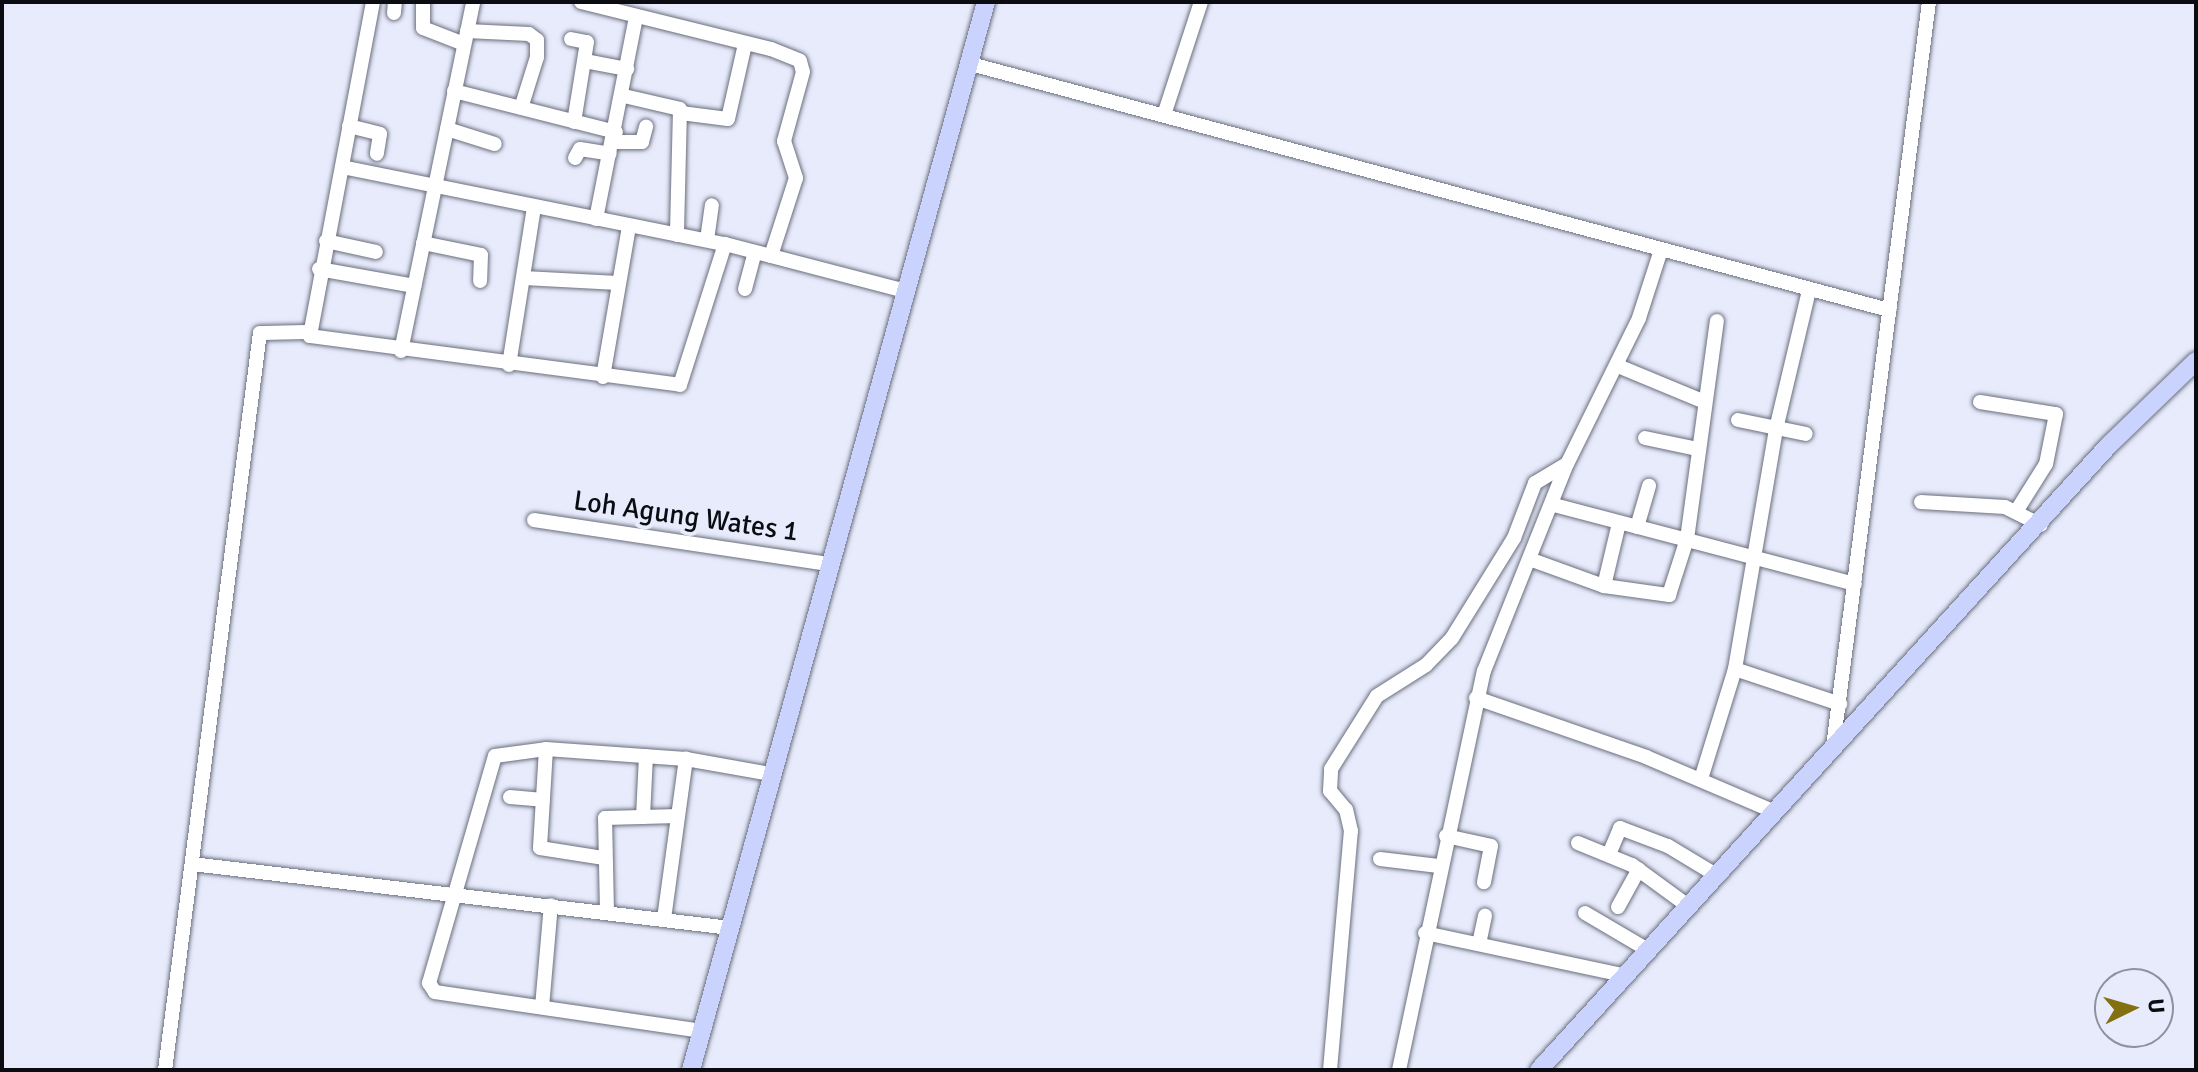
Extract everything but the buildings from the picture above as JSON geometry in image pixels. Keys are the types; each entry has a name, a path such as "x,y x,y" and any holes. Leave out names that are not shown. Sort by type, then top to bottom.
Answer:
{"main road":[{"path":"691,1070 770,774 986,2"},
{"path":"1539,1070 1646,949 2041,525 2116,437 2196,361"}],"street":[{"path":"308,332 373,2"},
{"path":"423,2 423,28 465,37 529,34 537,40 537,57 521,108"},
{"path":"401,351 473,2"},
{"path":"581,2 792,55 803,65 784,141 796,178 771,256"},
{"path":"1164,115 1201,2"},
{"path":"1833,750 1929,2"},
{"path":"596,219 624,96 636,17"},
{"path":"571,39 587,42 574,122"},
{"path":"624,96 670,103 681,113 728,119 745,44"},
{"path":"585,61 627,69"},
{"path":"967,63 1889,310"},
{"path":"454,91 574,122 613,143"},
{"path":"677,235 681,113"},
{"path":"349,126 381,134 377,154"},
{"path":"575,158 580,149 642,142 646,127"},
{"path":"447,129 495,144"},
{"path":"342,167 707,240 906,291"},
{"path":"707,240 712,205"},
{"path":"509,365 534,207"},
{"path":"603,377 629,226"},
{"path":"326,241 376,252"},
{"path":"423,243 481,255 480,281"},
{"path":"165,1070 260,333 308,332 401,351 668,386 683,382 725,244"},
{"path":"1399,1070 1476,698 1492,648 1532,560 1567,464 1618,366 1661,250"},
{"path":"745,289 755,252"},
{"path":"319,269 414,286"},
{"path":"524,278 618,283"},
{"path":"1701,779 1735,669 1776,429 1809,290"},
{"path":"1532,560 1604,586 1669,595 1687,539 1717,321"},
{"path":"1618,366 1705,402"},
{"path":"1980,402 2057,415 2046,464 2017,510"},
{"path":"1738,420 1806,434"},
{"path":"1645,438 1697,449"},
{"path":"1330,1070 1351,831 1346,810 1330,791 1331,769 1377,696 1426,665 1452,638 1514,538 1535,483 1567,464"},
{"path":"1637,527 1649,486"},
{"path":"1921,502 2017,510 2041,525"},
{"path":"1554,505 1855,584"},
{"name":"Loh Agung Wates 1","path":"534,520 830,564"},
{"path":"1604,586 1619,523"},
{"path":"1735,669 1840,704"},
{"path":"1476,698 1701,779 1775,812"},
{"path":"702,1031 430,989 454,893 495,756 546,749 686,759 770,774"},
{"path":"546,749 538,843 543,851 604,858"},
{"path":"643,817 646,756"},
{"path":"664,919 686,759"},
{"path":"510,797 543,800"},
{"path":"607,912 605,818 678,816"},
{"path":"1610,852 1620,828 1668,846 1716,875"},
{"path":"1446,836 1491,846 1484,882"},
{"path":"1578,843 1610,852 1639,869 1688,906"},
{"path":"1380,859 1439,866"},
{"path":"192,864 730,928"},
{"path":"1618,907 1639,869"},
{"path":"542,1007 551,905"},
{"path":"1585,913 1646,949"},
{"path":"1479,944 1485,916"},
{"path":"1425,933 1623,975"}]}
